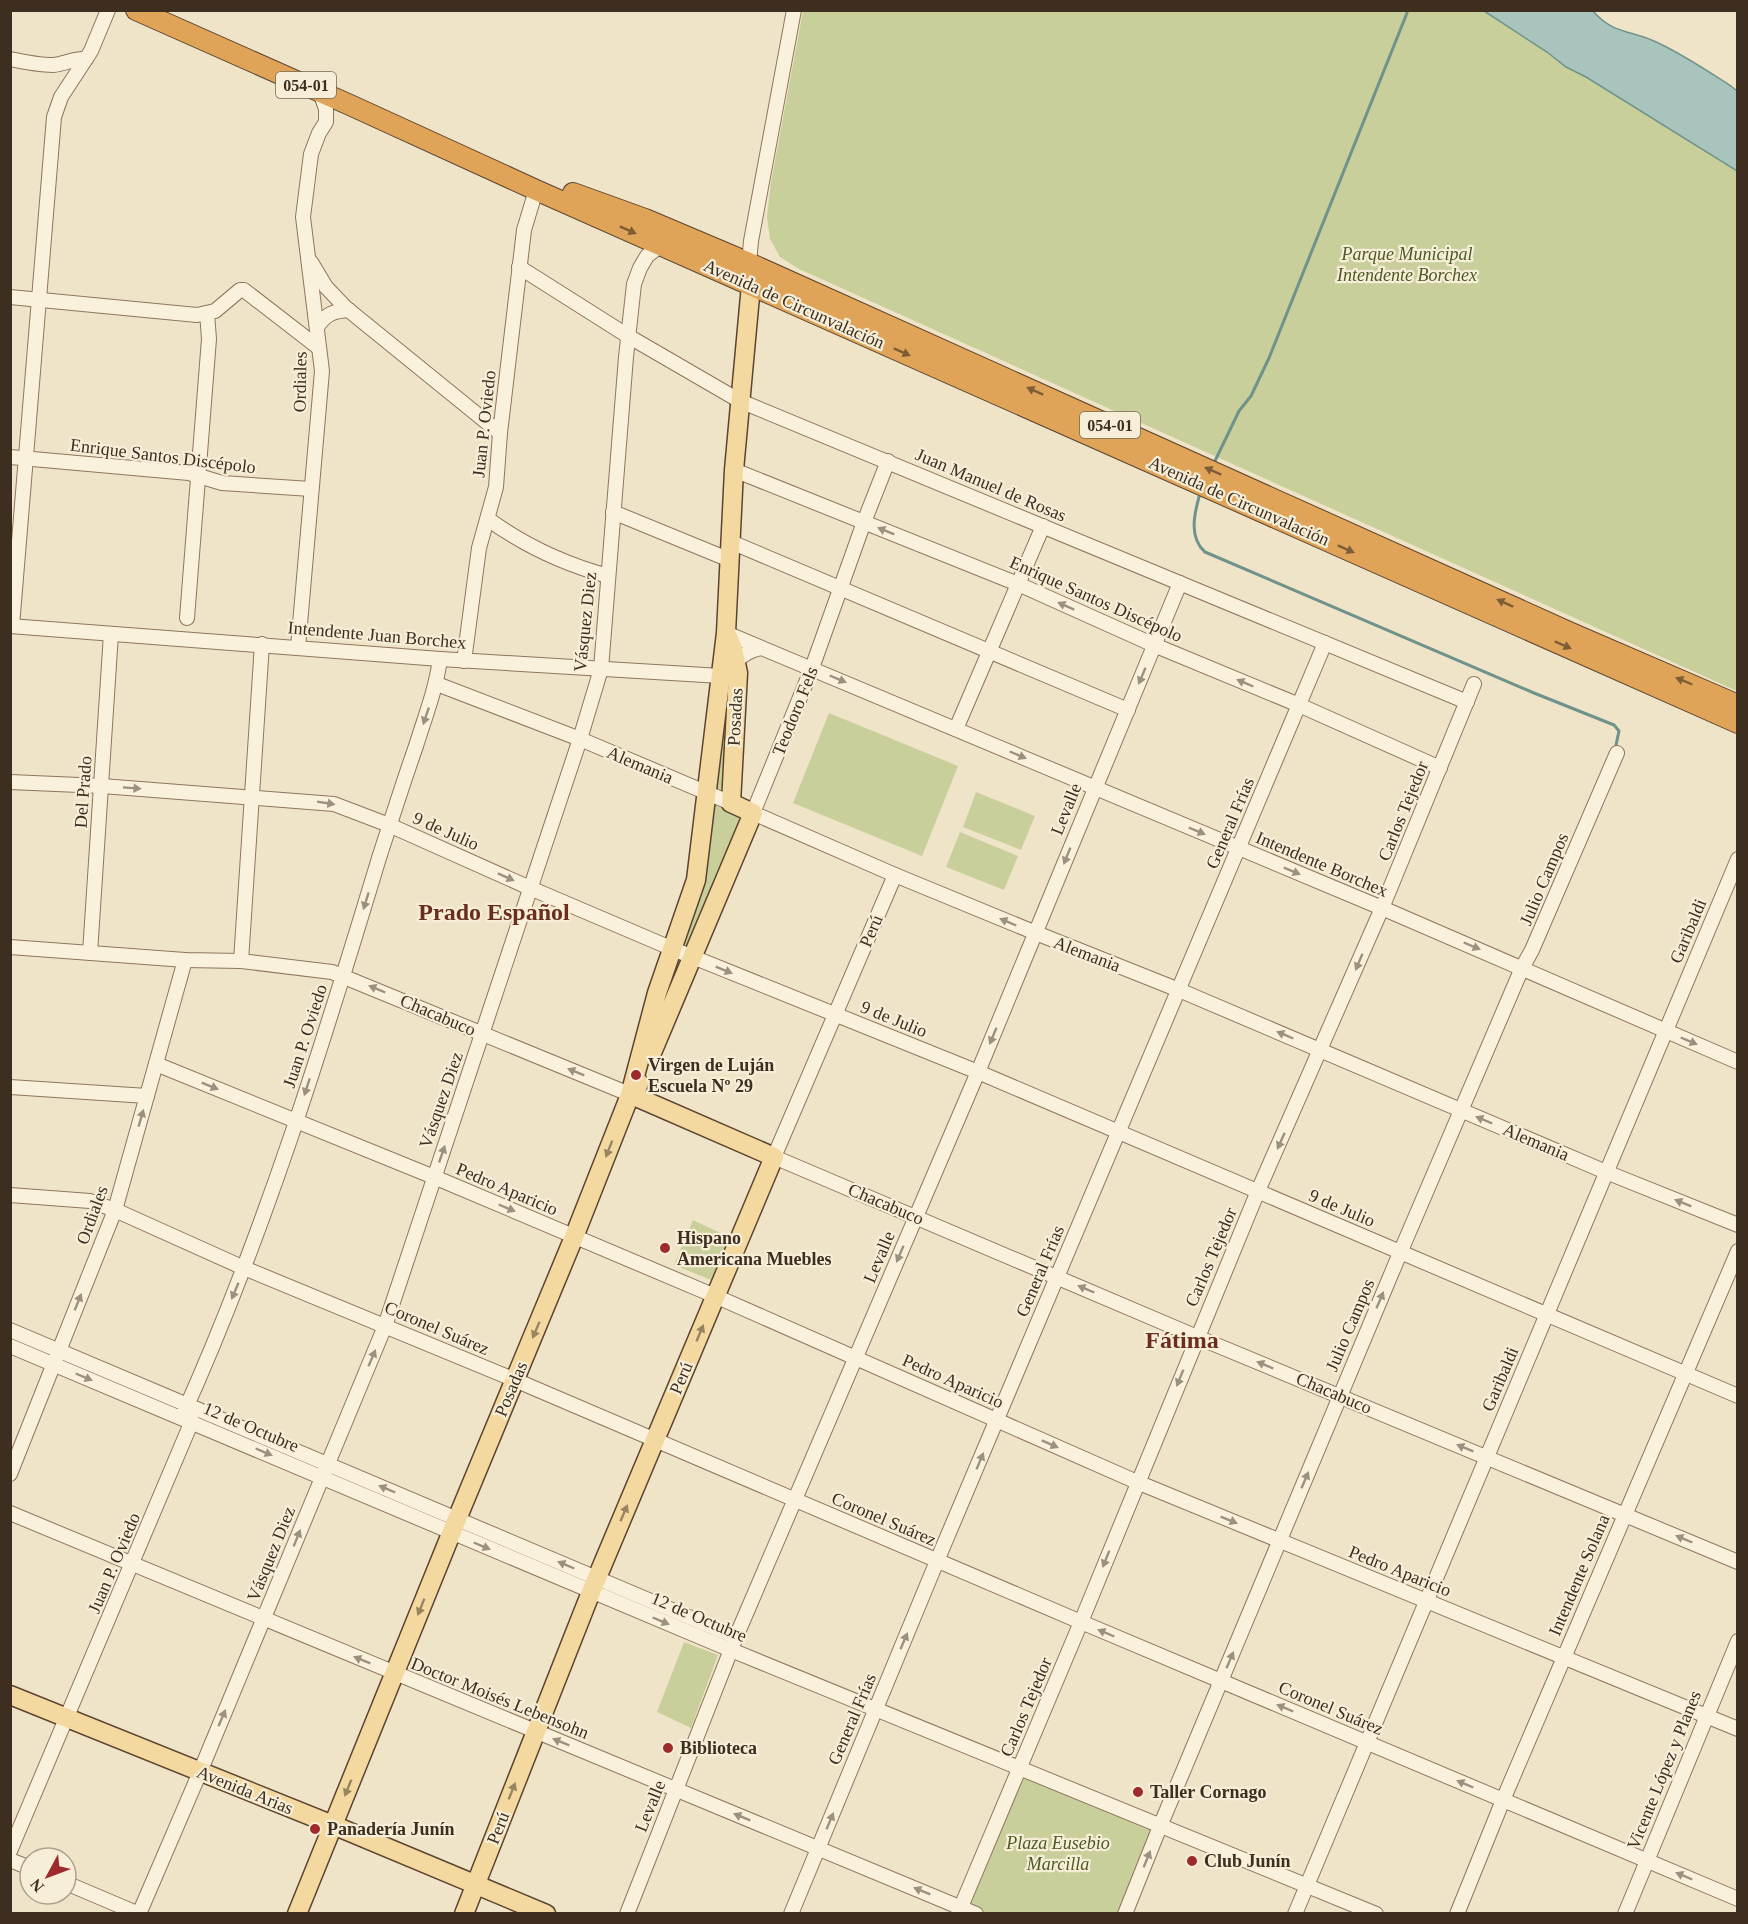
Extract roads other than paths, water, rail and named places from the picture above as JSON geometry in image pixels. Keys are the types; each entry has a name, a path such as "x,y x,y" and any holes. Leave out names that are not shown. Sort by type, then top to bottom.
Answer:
{"highway":[{"name":"Avenida de Circunvalación","path":"136,10 1737,723"},
{"name":"Avenida de Circunvalación","path":"477,162 552,185 645,219 749,263 1569,632 1737,705"}],"main road":[{"name":"Posadas","path":"632,1096 657,993 696,880 726,633 734,470 751,285 749,263"},
{"name":"Posadas","path":"726,633 738,673 730,803"},
{"name":"Alemania","path":"730,803 753,813"},
{"name":"Teodoro Fels","path":"692,957 753,813"},
{"name":"Posadas","path":"297,1914 454,1526 692,957"},
{"name":"Chacabuco","path":"632,1096 774,1157"},
{"name":"Perú","path":"464,1914 594,1585 774,1157"},
{"name":"Avenida Arias","path":"10,1695 333,1825 546,1914"}],"street":[{"path":"11,626 54,117 62,98 89,55 108,10"},
{"path":"749,263 751,241 794,10"},
{"path":"10,59 54,65 89,55"},
{"path":"320,92 326,108 326,122"},
{"name":"Ordiales","path":"298,647 321,382 317,327 303,217 305,192 311,154 320,132 326,122 336,113 350,105"},
{"name":"Juan P. Oviedo","path":"464,661 475,569 498,474 500,433 524,230 536,190"},
{"name":"Vásquez Diez","path":"139,1913 385,1326 580,739 601,669 634,284 647,256 662,245"},
{"path":"308,257 326,287 349,310 500,433"},
{"name":"Juan Manuel de Rosas","path":"519,267 628,336 740,401 1467,702"},
{"path":"10,297 197,315 215,311 240,290 244,290 319,348"},
{"path":"317,327 329,314 349,310"},
{"path":"187,618 209,339 207,313"},
{"name":"Enrique Santos Discépolo","path":"10,457 189,473 222,483 311,489"},
{"name":"Teodoro Fels","path":"753,813 812,668 888,461"},
{"name":"Enrique Santos Discépolo","path":"734,470 1018,584 1440,768"},
{"path":"613,512 841,588 1128,710"},
{"path":"488,519 512,536 549,556 608,576"},
{"path":"956,729 1043,526"},
{"name":"Levalle","path":"627,1914 733,1644 978,1072 1180,583"},
{"name":"Intendente Juan Borchex","path":"11,626 464,661 721,676"},
{"name":"Intendente Borchex","path":"726,633 1382,908 1737,1062"},
{"name":"Del Prado","path":"90,953 111,634"},
{"name":"General Frías","path":"791,1914 937,1561 1325,643"},
{"path":"241,961 262,644"},
{"path":"721,676 748,651 761,648"},
{"name":"Juan P. Oviedo","path":"10,1851 133,1565 187,1415 244,1268 344,975 390,825 437,684 440,659"},
{"name":"Alemania","path":"437,684 580,739 730,803"},
{"name":"Carlos Tejedor","path":"959,1910 1081,1622 1258,1191 1382,908 1474,684"},
{"name":"Julio Campos","path":"1125,1914 1400,1253 1617,753"},
{"name":"9 de Julio","path":"10,782 102,786 334,804 390,825 692,957 978,1072 1737,1396"},
{"name":"Alemania","path":"753,813 895,875 1179,990 1606,1172 1737,1225"},
{"name":"Garibaldi","path":"1295,1914 1666,1031 1732,890 1737,859"},
{"name":"Perú","path":"774,1157 895,875"},
{"name":"Chacabuco","path":"10,947 185,960 241,961 332,972 344,975 632,1096"},
{"name":"Ordiales","path":"10,1474 115,1210 185,960"},
{"name":"Pedro Aparicio","path":"156,1064 434,1177 715,1296 1137,1482 1737,1729"},
{"path":"10,1087 147,1096"},
{"name":"Chacabuco","path":"774,1157 1197,1337 1737,1562"},
{"name":"Coronel Suárez","path":"10,1195 90,1201 115,1210 244,1268 515,1380 1737,1899"},
{"name":"Intendente Solana","path":"1458,1914 1503,1800 1737,1251"},
{"name":"12 de Octubre","path":"10,1330 59,1351 187,1415"},
{"name":"12 de Octubre","path":"10,1346 325,1471 733,1644 876,1709 1376,1914"},
{"name":"Doctor Moisés Lebensohn","path":"10,1514 818,1848 959,1910 976,1914"},
{"name":"Vicente López y Planes","path":"1624,1914 1737,1641"},
{"path":"78,1888 139,1913"}],"water":[{"path":"1484,11 1593,11 1614,28 1654,41 1703,68 1737,91 1737,171 1586,77 1566,67"}],"waterway":[{"path":"1214,463 1239,411 1251,396 1269,358 1407,13"},
{"path":"1199,497 1194,526 1197,540 1205,552 1614,725 1619,731 1616,745"}],"place":[{"name":"Virgen de Luján Escuela Nº 29","path":"636,1075"},
{"name":"Hispano Americana Muebles","path":"665,1248"},
{"name":"Biblioteca","path":"668,1748"},
{"name":"Taller Cornago","path":"1138,1792"},
{"name":"Panadería Junín","path":"315,1829"},
{"name":"Club Junín","path":"1192,1861"}],"district":[{"name":"Prado Español","path":"494,912"},
{"name":"Fátima","path":"1182,1340"}],"park label":[{"name":"Parque Municipal Intendente Borchex","path":"1407,264"},
{"name":"Plaza Eusebio Marcilla","path":"1058,1853"}]}
